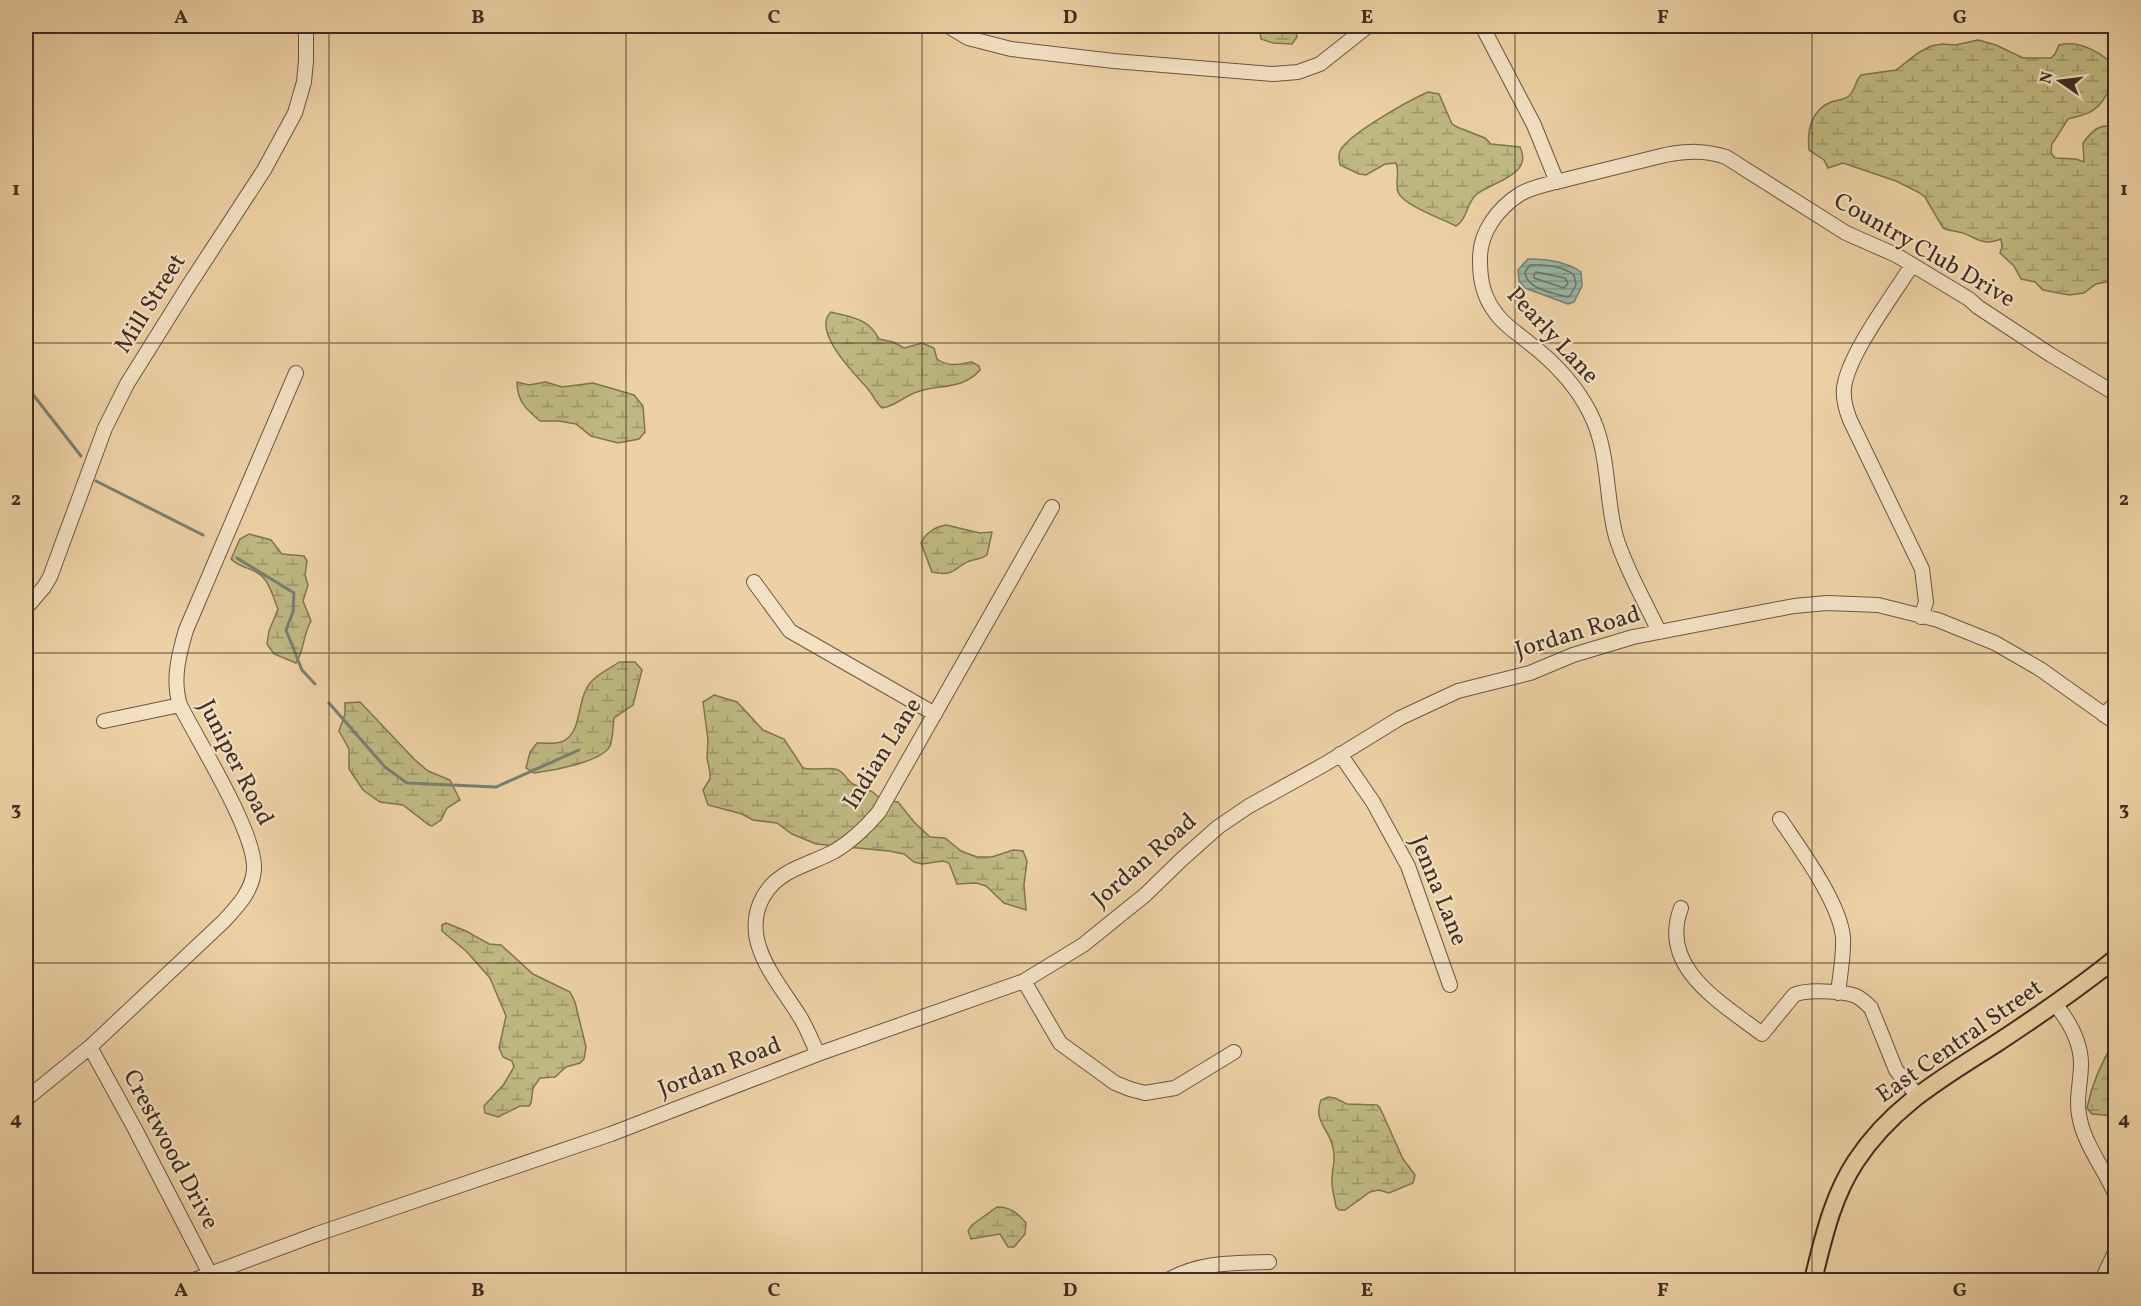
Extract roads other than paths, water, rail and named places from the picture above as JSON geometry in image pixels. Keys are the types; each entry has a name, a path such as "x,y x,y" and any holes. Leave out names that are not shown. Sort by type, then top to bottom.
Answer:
{"main road":[{"name":"East Central Street","path":"1813,1281 1832,1210 1854,1162 1886,1122 1917,1095 2055,1004 2115,957"}],"street":[{"name":"Mill Street","path":"26,608 50,577 105,428 127,384 186,288 264,170 290,123 299,104 304,82 306,26"},
{"path":"948,26 968,38 1011,49 1114,61 1273,74 1298,72 1320,64 1368,26"},
{"path":"1482,26 1534,125 1557,182"},
{"name":"Pearly Lane","path":"1659,632 1616,537 1603,452 1589,411 1565,376 1551,361 1509,329 1496,314 1485,296 1482,285 1480,255 1485,232 1491,222 1507,204 1522,193 1665,155 1708,151"},
{"name":"Country Club Drive","path":"1708,151 1726,157 1846,233 1896,255 1969,299 2051,355 2115,394"},
{"path":"1912,265 1855,356 1844,388 1846,410 1850,420 1922,569 1926,602 1921,617"},
{"name":"Juniper Road","path":"26,1099 90,1047 224,921 239,905 250,885 254,871 254,853 238,816 180,705 177,686 178,660 186,630 296,373"},
{"name":"Indian Lane","path":"818,1054 802,1019 766,964 757,944 755,934 759,904 771,884 789,872 836,851 867,826 879,812 1052,507"},
{"path":"754,582 790,631 934,714"},
{"name":"Jordan Road","path":"194,1281 317,1234 660,1116 818,1054 1024,981 1083,945 1145,895 1218,827 1249,806 1400,718 1458,691 1530,673 1573,655 1633,637 1783,608 1827,603 1878,605 1937,620 1995,643 2040,669 2110,719"},
{"path":"2110,719 2115,703"},
{"path":"104,721 180,705"},
{"name":"Jenna Lane","path":"1340,754 1373,802 1408,866 1450,985"},
{"path":"1780,819 1821,880 1843,935 1838,993"},
{"path":"1681,908 1676,921 1675,937 1679,956 1690,973 1709,993 1762,1034 1794,995 1800,992 1855,996 1871,1008 1896,1070 1917,1095"},
{"path":"1024,981 1060,1043 1115,1083 1130,1089 1145,1093 1175,1088 1234,1052"},
{"path":"2055,1004 2077,1042 2081,1062 2077,1099 2083,1132 2115,1196"},
{"name":"Crestwood Drive","path":"90,1047 210,1274"},
{"path":"2102,1281 2115,1250"},
{"path":"1168,1281 1187,1270 1204,1265 1269,1262"}],"water":[{"path":"1528,259 1556,261 1581,272 1582,286 1574,302 1568,304 1525,288 1519,281 1518,270"}],"waterway":[{"path":"26,387 81,456"},
{"path":"96,481 203,535"},
{"path":"237,558 294,593 293,612 286,630 302,670 315,684"},
{"path":"329,703 385,767 407,783 496,787 579,750"}]}
